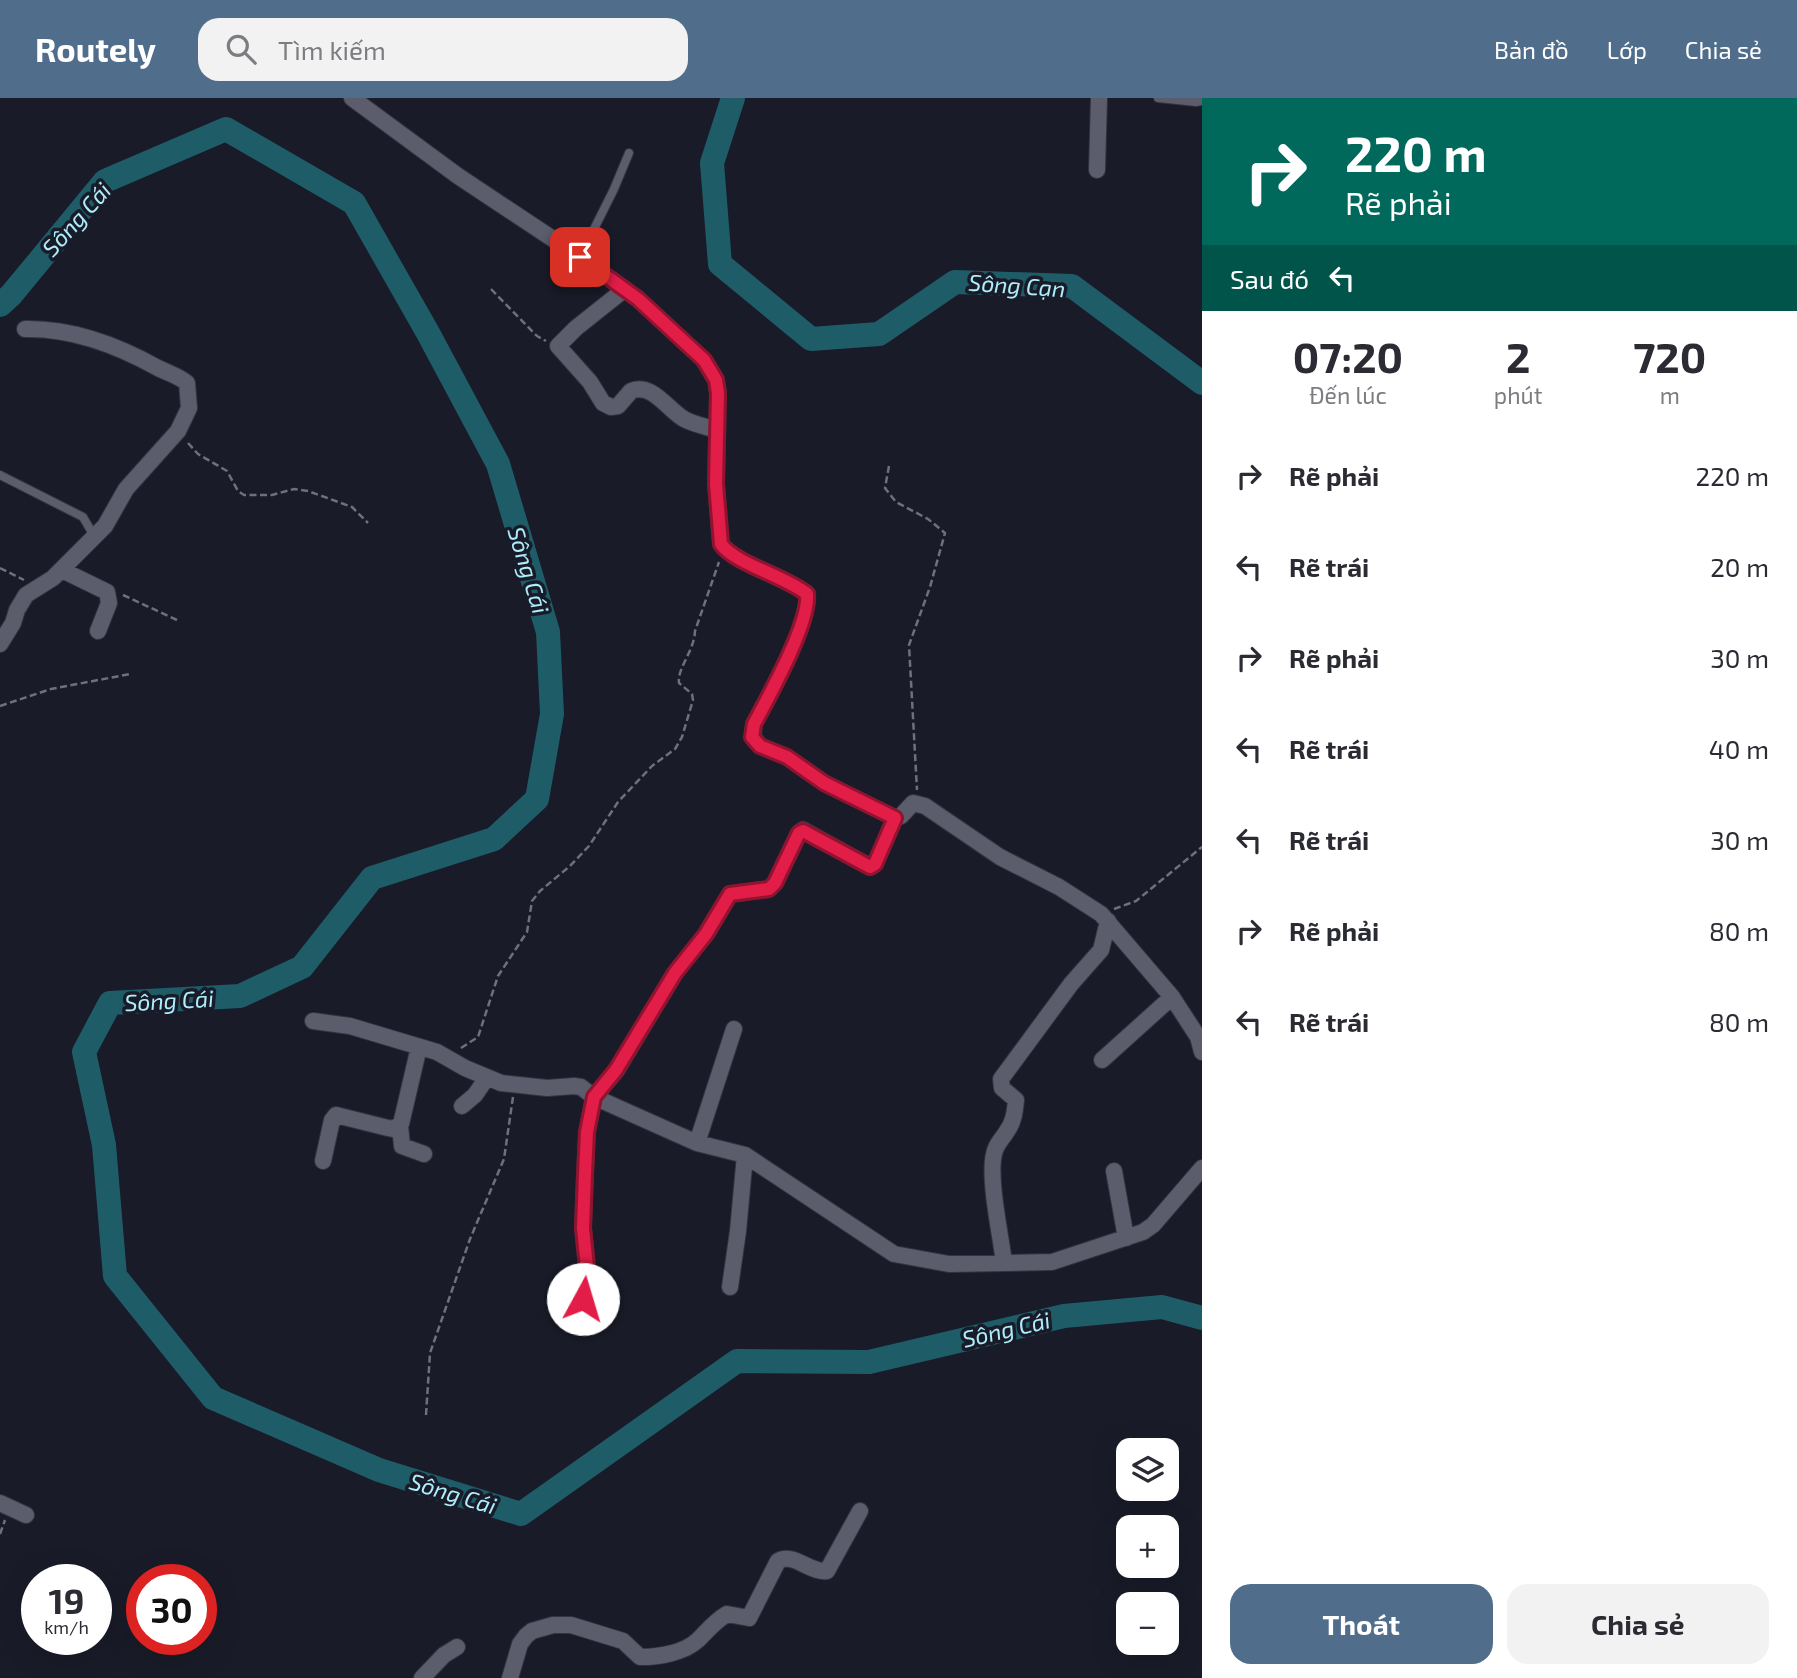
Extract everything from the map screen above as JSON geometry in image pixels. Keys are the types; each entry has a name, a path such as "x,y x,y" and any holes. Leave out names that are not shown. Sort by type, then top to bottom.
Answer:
{"street":[{"path":"352,98 458,176 625,289 704,360 716,380 716,484 720,540 724,548 735,556 798,586 807,594 808,603 801,625 754,724 752,737 755,741 760,746 787,757 824,783 895,818 901,816 913,803 925,806 1000,857 1059,887 1105,917 1172,997 1198,1037 1202,1052"},
{"path":"1097,170 1099,98"},
{"path":"625,289 558,346 590,382 603,403 611,407 618,406 631,391 644,389 664,401 684,419 717,430"},
{"path":"0,644 13,623 21,602 34,589 62,570 105,526 125,489 178,430 189,408 188,387 184,380 136,355 82,335 47,328 25,329"},
{"path":"62,570 107,592 109,603 99,631"},
{"path":"583,1299 587,1267 583,1228 587,1132 594,1097 616,1070 675,973 706,934 730,894 769,889 775,883 799,833 803,831 870,867 875,864 895,818"},
{"path":"1004,1263 993,1155 998,1140 1008,1131 1016,1100 1002,1088 1001,1079 1071,984 1101,950 1105,917"},
{"path":"1102,1059 1172,997"},
{"path":"313,1021 350,1026 419,1046 453,1059 465,1069 486,1079 515,1086 581,1087 594,1097 697,1143 745,1155 894,1254 948,1264 1052,1262 1143,1232 1202,1168"},
{"path":"697,1143 734,1029"},
{"path":"419,1046 400,1126 404,1149 424,1154"},
{"path":"461,1106 475,1095 486,1079"},
{"path":"323,1161 332,1120 336,1115 388,1128 400,1126"},
{"path":"730,1287 745,1155"},
{"path":"1114,1171 1126,1238"},
{"path":"0,1503 26,1516"},
{"path":"510,1678 520,1644 526,1636 542,1628 571,1625 623,1641 640,1657 651,1657 694,1644 727,1614 749,1618 778,1561 788,1558 819,1572 827,1571 860,1511"},
{"path":"422,1678 444,1655 457,1647"}],"lane":[{"path":"1158,98 1202,101"},
{"path":"580,257 629,153"},
{"path":"0,475 83,517 94,536"}],"path":[{"path":"491,289 537,336 558,346"},
{"path":"178,430 198,454 227,471 238,491 244,495 272,495 294,489 308,491 352,507 368,523"},
{"path":"889,466 885,488 895,502 937,525 945,533 930,587 909,645 917,795 913,803"},
{"path":"453,1059 464,1045 478,1037 498,976 527,932 529,909 540,891 589,846 618,802 652,766 675,749 682,737 693,700 692,694 679,683 678,676 694,643 695,631 724,548"},
{"path":"0,568 15,574 34,589"},
{"path":"107,592 122,595 177,620"},
{"path":"0,706 51,689 130,674"},
{"path":"1105,917 1136,901 1202,847"},
{"path":"426,1415 430,1353 470,1238 503,1159 515,1086"}],"waterway":[{"name":"Sông Cạn","path":"733,98 712,163 720,264 811,339 879,334 955,282 1072,286 1202,383"},
{"name":"Sông Cái","path":"0,305 105,181 226,129 354,203 498,464 548,632 552,714 537,799 494,839 372,878 302,967 240,996 110,1003 84,1052 104,1145 115,1276 213,1398 379,1470 521,1514 737,1361 869,1362 1064,1316 1162,1307 1202,1318"}],"route":[{"path":"580,257 638,299 704,360 716,380 718,393 716,484 721,544 735,556 798,586 807,594 808,603 801,625 754,724 752,737 760,746 787,757 824,783 895,818 875,864 870,867 803,831 799,833 775,883 769,889 730,894 706,934 675,973 616,1070 594,1097 587,1132 583,1228 587,1267 583,1299"}]}
